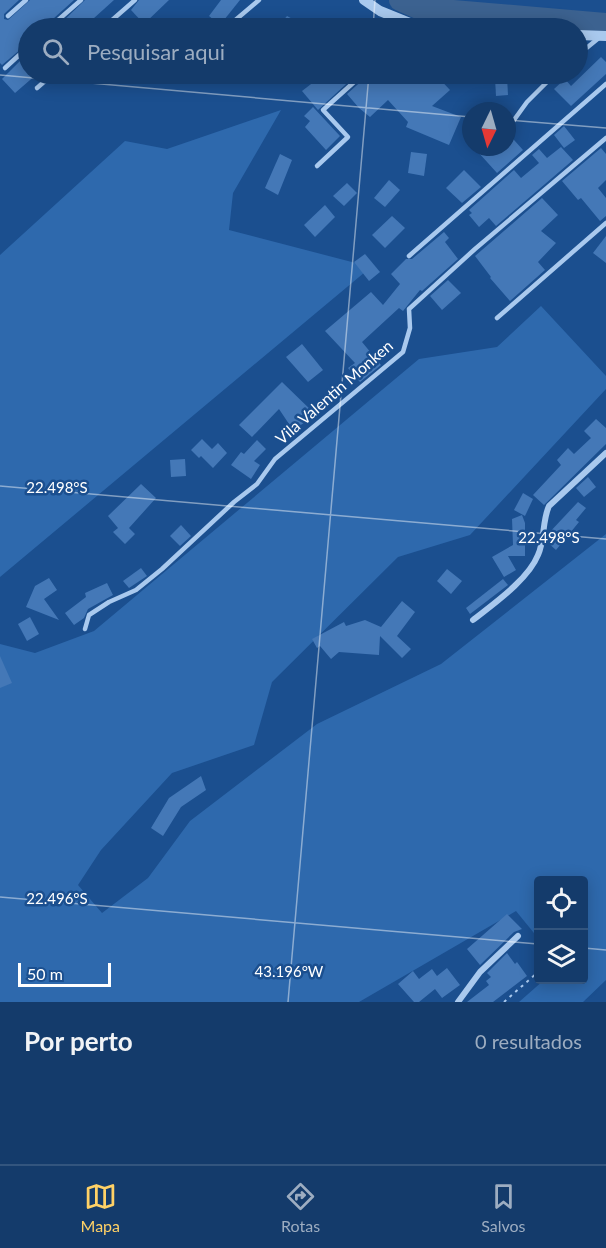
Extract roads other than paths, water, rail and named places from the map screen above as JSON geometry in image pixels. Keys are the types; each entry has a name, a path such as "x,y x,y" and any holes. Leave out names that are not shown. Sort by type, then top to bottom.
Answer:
{"street":[{"path":"364,0 396,18"},
{"path":"588,35 604,36"},
{"path":"473,621 525,575 539,555 545,515 549,506 606,453"},
{"path":"458,1002 480,972 518,936"}],"lane":[{"path":"8,16 26,0"},
{"path":"60,18 81,0"},
{"path":"114,18 135,0"},
{"path":"237,18 259,0"},
{"path":"588,48 604,36"},
{"path":"5,68 18,56"},
{"path":"37,88 42,84"},
{"path":"317,166 348,137 322,110 352,84"},
{"path":"516,116 545,84"},
{"path":"410,256 606,84"},
{"name":"Vila Valentin Monken","path":"86,629 89,615 109,602 136,590 162,569 256,484 275,459 403,352 410,328 409,309 475,249 606,138"},
{"path":"497,318 606,223"}],"waterway":[{"path":"400,0 418,8 536,18"},
{"path":"588,22 606,24"}]}
